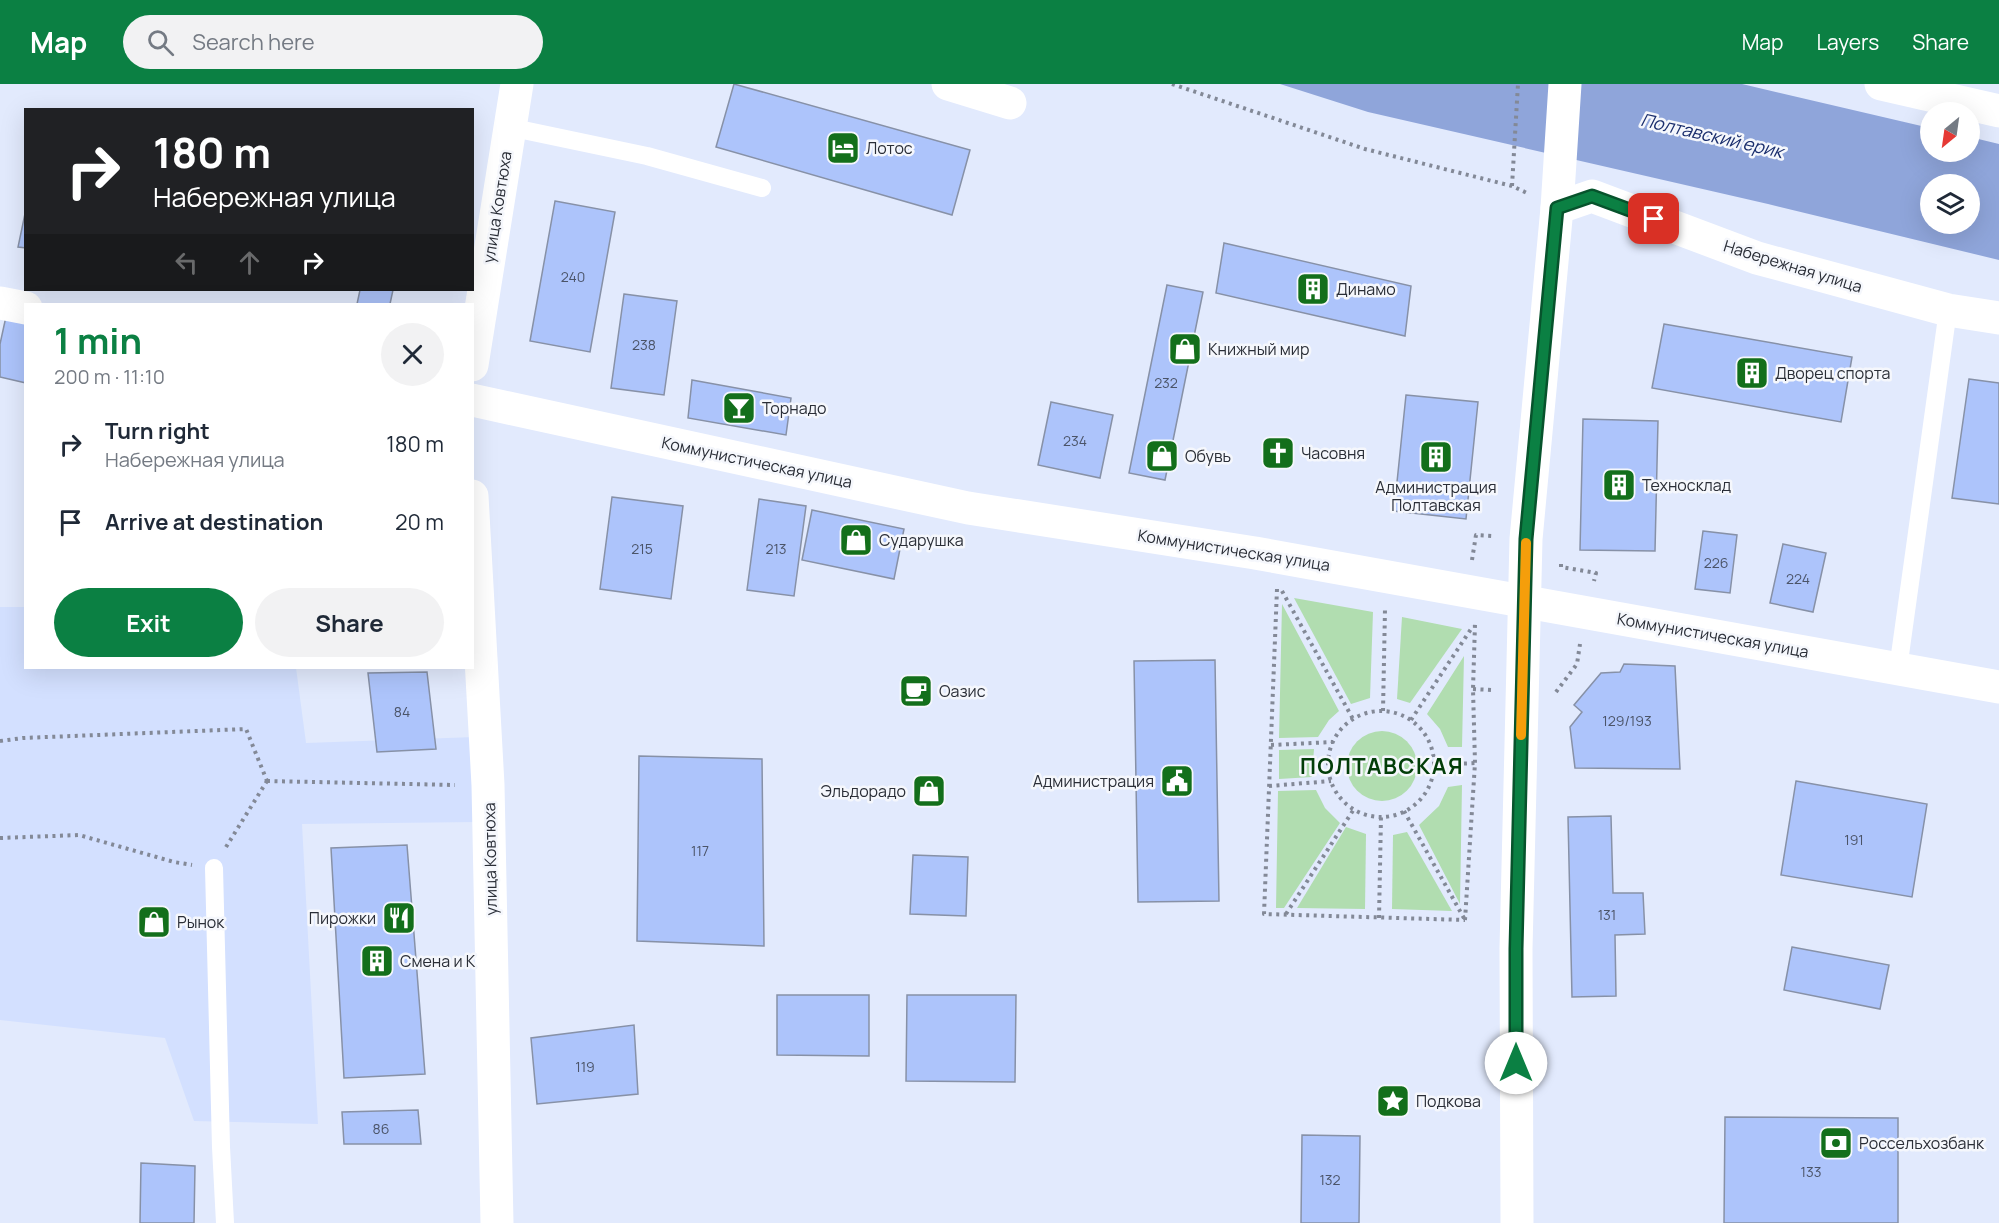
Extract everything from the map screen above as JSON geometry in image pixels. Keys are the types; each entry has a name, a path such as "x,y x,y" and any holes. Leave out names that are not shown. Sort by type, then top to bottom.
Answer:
{"street":[{"name":"улица Ковтюха","path":"474,352 517,84"},
{"path":"948,84 1010,103"},
{"path":"1517,1223 1516,949 1526,539 1558,201 1565,84"},
{"path":"1881,84 1999,111"},
{"name":"Набережная улица","path":"1558,201 1592,196 1757,258 1948,310 1999,318"},
{"path":"0,303 24,308"},
{"name":"Коммунистическая улица","path":"474,400 969,508 1255,553 1999,687"},
{"name":"улица Ковтюха","path":"474,532 488,785 497,1223"}],"lane":[{"path":"509,127 647,156 762,188"},
{"path":"1898,669 1948,310"},
{"path":"214,868 225,1223"}],"path":[{"path":"1172,84 1365,149 1512,186 1558,201"},
{"path":"1512,186 1518,84"},
{"path":"1353,719 1277,583 1264,914 1465,920"},
{"path":"1383,711 1385,606"},
{"path":"1411,720 1475,622 1473,689 1475,763 1465,920"},
{"path":"1383,711 1402,715 1411,720 1425,734 1432,749 1433,775 1427,790 1417,802 1404,811 1394,815 1368,815 1341,799 1331,781 1328,761 1333,741 1341,728 1367,713 1383,711"},
{"path":"0,741 23,738 246,729 267,781"},
{"path":"1271,745 1333,741"},
{"path":"1434,765 1475,763"},
{"path":"267,781 488,785"},
{"path":"0,837 79,835 174,862 214,868 267,781"},
{"path":"1269,786 1331,781"},
{"path":"1286,915 1354,808"},
{"path":"1404,811 1465,920"},
{"path":"1379,918 1381,816"}],"shaded area":[{"name":"Рынок","path":"0,607 24,607 24,669 296,669 306,743 475,737 477,822 302,824 318,1124 194,1121 165,1038 0,1020"}],"green space":[{"path":"1294,598 1373,612 1370,698 1351,704"},
{"path":"1282,604 1339,711 1329,720 1318,737 1279,738"},
{"path":"1402,617 1462,629 1410,703 1397,699"},
{"path":"1464,656 1462,747 1448,747 1440,729 1427,714"},
{"path":"1382,731 1395,734 1407,741 1414,753 1417,766 1414,779 1407,791 1395,798 1382,801 1369,798 1357,791 1350,779 1347,766 1350,753 1357,741 1369,734"},
{"path":"1314,749 1312,777 1279,779 1279,750"},
{"path":"1462,785 1460,904 1419,825 1439,806 1448,787"},
{"path":"1316,790 1325,808 1340,823 1284,908 1276,908 1278,791"},
{"path":"1346,827 1366,834 1365,909 1297,908"},
{"path":"1407,832 1452,911 1392,909 1393,835"}],"water":[{"name":"Полтавский ерик","path":"1280,84 1742,84 1920,126 1920,162 1980,162 1980,139 1999,144 1999,260 1368,112"}],"building":[{"name":"Лотос","path":"734,84 970,150 952,215 716,147"},
{"path":"555,201 615,212 590,352 530,341"},
{"path":"24,218 24,248 18,247"},
{"name":"Динамо","path":"1224,243 1411,286 1405,336 1216,293"},
{"path":"1167,285 1203,292 1165,480 1129,473"},
{"path":"360,291 393,291 390,303 357,303"},
{"path":"624,294 677,301 664,395 611,388"},
{"path":"7,312 24,316 24,383 0,377 0,344"},
{"name":"Дворец спорта","path":"1664,324 1852,357 1841,422 1652,388"},
{"path":"1969,379 1999,383 1999,504 1952,498"},
{"name":"Торнадо","path":"692,380 791,398 786,435 688,418"},
{"name":"Администрация Полтавская","path":"1406,395 1478,402 1466,519 1394,511"},
{"path":"1051,402 1113,415 1100,478 1038,465"},
{"name":"Техносклад","path":"1583,419 1658,421 1655,551 1580,550"},
{"path":"612,497 683,506 671,599 600,589"},
{"path":"759,499 806,506 794,596 747,590"},
{"path":"812,510 904,529 894,579 802,560"},
{"path":"1703,531 1737,535 1730,593 1695,589"},
{"path":"1783,544 1826,553 1813,612 1770,603"},
{"name":"Администрация","path":"1215,660 1219,901 1138,902 1134,661"},
{"path":"1624,664 1675,666 1680,769 1575,768 1570,727 1582,712 1574,705 1601,673 1620,672"},
{"path":"427,672 436,749 377,752 368,673"},
{"path":"639,756 762,759 764,946 637,941"},
{"path":"1796,781 1927,804 1912,897 1781,875"},
{"path":"1611,816 1613,893 1643,893 1645,934 1615,935 1616,996 1572,997 1568,817"},
{"name":"Смена и К","path":"407,845 425,1074 344,1078 331,848"},
{"path":"913,855 968,857 966,916 910,914"},
{"path":"1792,947 1889,965 1880,1009 1784,990"},
{"path":"777,995 869,995 869,1056 777,1055"},
{"path":"907,995 1016,995 1015,1082 906,1081"},
{"path":"634,1025 638,1094 537,1104 531,1038"},
{"path":"418,1110 421,1144 344,1144 342,1112"},
{"path":"1725,1117 1898,1118 1898,1223 1724,1223"},
{"path":"1302,1135 1360,1136 1359,1223 1301,1223"},
{"path":"141,1163 195,1166 194,1223 140,1223"}],"slow traffic":[{"path":"1521,735 1526,543"}],"place":[{"name":"Лотос","path":"843,148"},
{"name":"Динамо","path":"1313,289"},
{"name":"Книжный мир","path":"1185,349"},
{"name":"Дворец спорта","path":"1752,373"},
{"name":"Торнадо","path":"739,408"},
{"name":"Часовня","path":"1278,453"},
{"name":"Обувь","path":"1162,456"},
{"name":"Администрация Полтавская","path":"1436,457"},
{"name":"Техносклад","path":"1619,485"},
{"name":"Сударушка","path":"856,540"},
{"name":"Оазис","path":"916,691"},
{"name":"Администрация","path":"1177,781"},
{"name":"Эльдорадо","path":"929,791"},
{"name":"Пирожки","path":"399,918"},
{"name":"Рынок","path":"154,922"},
{"name":"Смена и К","path":"377,961"},
{"name":"Подкова","path":"1393,1101"},
{"name":"Россельхозбанк","path":"1836,1143"}],"district":[{"name":"ПОЛТАВСКАЯ","path":"1382,766"}],"route":[{"path":"1516,1063 1516,949 1526,539 1557,208 1592,196 1654,219"}]}
